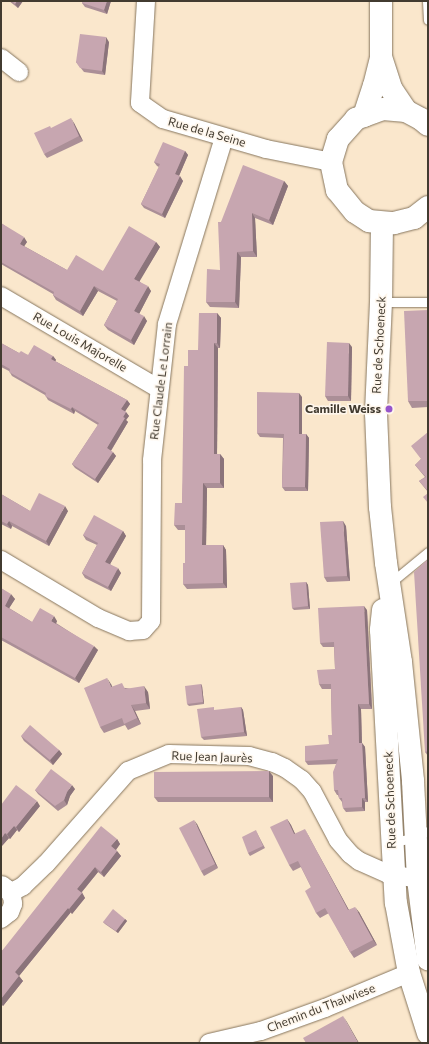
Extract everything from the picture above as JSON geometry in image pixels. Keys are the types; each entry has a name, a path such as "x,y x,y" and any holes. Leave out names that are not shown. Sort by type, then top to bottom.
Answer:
{"main road":[{"path":"364,116 374,86 381,57 381,1"},
{"path":"381,57 392,90 406,111"},
{"path":"428,125 421,119 406,111 383,109 356,119 338,139 332,162 337,190 355,212 369,221 394,223 414,218 428,208"},
{"name":"Rue de Schoeneck","path":"382,223 381,302 376,413 380,507 386,563 386,587 381,630 392,843 400,933 408,973 428,1033"},
{"name":"Rue de Schoeneck","path":"386,587 401,662 413,781 422,834 418,879 428,959"}],"street":[{"name":"Rue de la Seine","path":"146,1 140,103 163,119 266,149 332,162"},
{"path":"1,58 19,72"},
{"name":"Rue Claude Le Lorrain","path":"1,560 98,618 129,631 143,630 151,621 152,460 158,388 167,324 224,137"},
{"name":"Rue Louis Majorelle","path":"1,296 158,388"},
{"name":"Rue Jean Jaurès","path":"5,889 23,886 46,864 128,771 169,754 249,756 272,762 285,768 302,780 312,792 338,840 350,854 359,861 394,875 418,879"},
{"path":"1,919 10,912 13,904 5,889"},
{"name":"Chemin du Thalwiese","path":"209,1043 261,1031 318,1011 408,973"}],"lane":[{"path":"427,1 428,20"},
{"path":"381,302 428,302"},
{"path":"386,587 428,552"},
{"path":"392,843 422,834"}],"building":[{"path":"83,1 107,1 104,10 82,3"},
{"path":"80,34 106,37 102,71 80,68 76,62"},
{"path":"71,118 79,136 44,154 34,133 50,126 51,128"},
{"path":"163,142 185,151 175,174 180,176 162,214 141,204 160,164 154,162"},
{"path":"243,165 284,181 269,220 252,213 253,251 237,252 235,302 206,302 207,269 220,270 218,222 221,222"},
{"path":"1,223 24,237 20,244 67,270 76,255 103,271 129,226 156,242 134,279 148,286 134,311 144,316 131,340 104,325 118,299 94,286 80,311 53,295 54,292 1,262"},
{"path":"428,310 428,401 408,401 404,311"},
{"path":"199,313 217,313 217,343 214,343 214,454 220,454 220,483 203,483 202,545 223,545 223,583 183,584 183,563 185,563 185,525 174,525 175,503 182,503 184,366 188,366 188,350 198,350"},
{"path":"327,342 349,343 348,396 325,396"},
{"path":"1,343 19,353 21,351 28,355 34,345 53,356 51,359 127,400 121,409 126,412 123,417 125,418 107,448 113,452 95,479 72,464 99,423 72,407 71,409 45,396 46,393 9,372 10,369 1,364"},
{"path":"257,392 299,393 299,434 306,434 305,487 282,487 284,434 257,433"},
{"path":"428,432 428,491 419,481 426,477 415,465 421,459 411,446"},
{"path":"39,493 65,506 46,541 9,521 7,524 1,521 1,494 30,511"},
{"path":"428,493 428,503 423,497"},
{"path":"94,515 123,531 105,562 118,568 108,587 82,573 98,543 83,535"},
{"path":"343,521 347,576 324,577 320,522"},
{"path":"428,559 428,751 425,752 414,572"},
{"path":"306,582 308,606 292,608 290,583"},
{"path":"1,588 11,594 5,606 32,622 40,608 54,616 51,621 94,646 75,678 1,637"},
{"path":"364,606 369,704 358,704 359,743 362,743 365,798 362,798 362,807 343,808 342,798 339,798 338,790 334,790 333,772 338,759 305,761 305,746 329,744 328,735 332,735 331,684 319,684 317,670 335,669 334,642 320,643 318,608"},
{"path":"107,678 111,687 122,683 125,689 144,686 146,703 131,705 137,718 124,724 122,718 100,727 84,688"},
{"path":"201,684 203,702 187,704 185,686"},
{"path":"214,707 214,710 241,707 244,732 201,737 197,709"},
{"path":"30,725 59,750 50,760 21,736"},
{"path":"51,769 72,785 64,800 55,806 35,790"},
{"path":"269,771 269,797 154,797 154,772"},
{"path":"16,785 37,801 16,827 14,826 7,834 5,833 1,839 1,805"},
{"path":"287,819 294,834 305,829 348,910 355,907 373,940 350,952 325,908 316,913 305,891 311,887 298,861 289,865 270,827"},
{"path":"194,820 215,864 201,871 179,828"},
{"path":"101,826 117,839 111,846 117,851 101,872 95,867 77,889 82,893 15,972 19,976 1,999 1,952"},
{"path":"256,830 263,846 248,853 242,837"},
{"path":"113,909 125,919 116,931 103,922"},
{"path":"343,1016 358,1043 306,1043 303,1038"}],"place":[{"name":"Camille Weiss","path":"389,409"}]}
